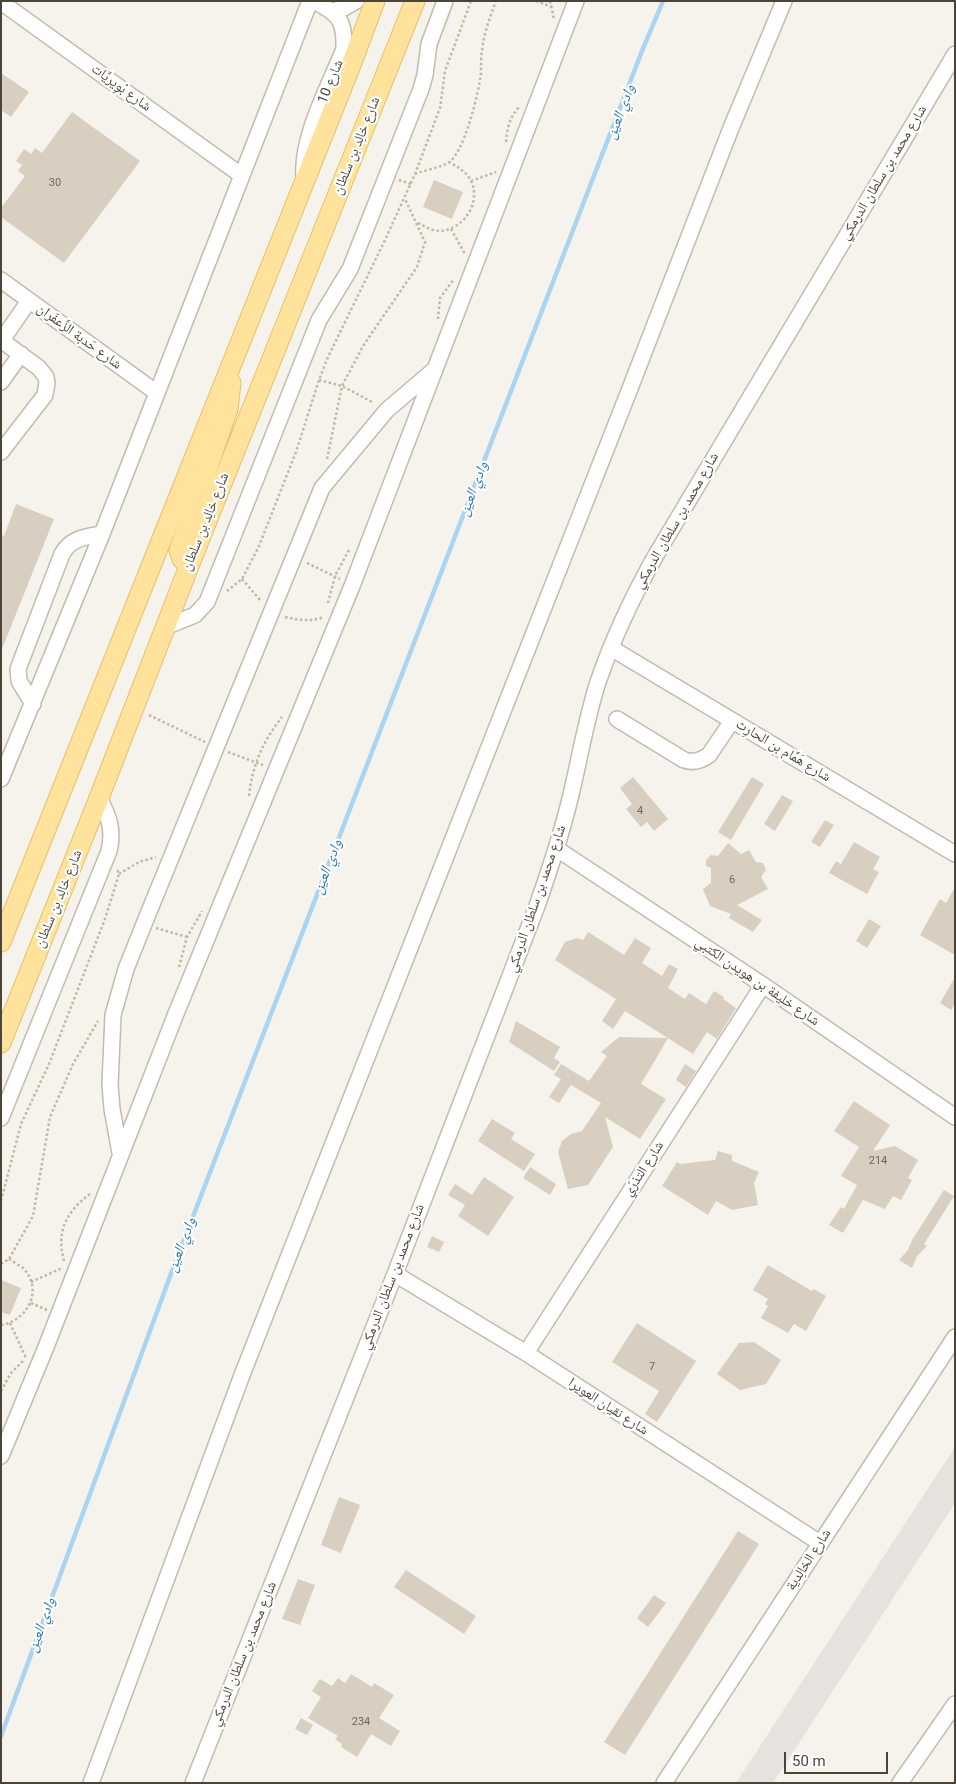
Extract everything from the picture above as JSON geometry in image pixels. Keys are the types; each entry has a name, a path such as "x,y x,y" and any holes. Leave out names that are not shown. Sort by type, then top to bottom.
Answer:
{"main road":[{"path":"1,942 375,1"},
{"name":"شارع خالِد بن سلطان","path":"1,1043 415,1"},
{"path":"191,561 182,559 178,550 228,409 231,365"}],"street":[{"path":"1,780 102,534 310,1"},
{"path":"314,1 332,10 344,8 356,1"},
{"path":"165,627 195,615 207,602 319,320 350,269 421,88 429,44 445,1"},
{"path":"1,1456 46,1348 120,1154 204,945 352,586 576,1"},
{"path":"91,1783 246,1365 728,137 784,1"},
{"name":"شارع بُوِيريَّات","path":"1,2 241,175"},
{"name":"شارع 10","path":"305,180 306,144 344,49 343,29 340,20 332,10"},
{"name":"شارع محمد بن سلطان الدرمكي","path":"194,1783 395,1274 537,906 557,849 588,716 624,616 656,555 955,54"},
{"name":"شارع حَدبة الزَّعفَران","path":"1,280 157,393"},
{"path":"1,452 41,400 47,389 48,383 43,372 1,340 29,300"},
{"path":"1,382 21,354"},
{"path":"120,1154 110,1085 113,1015 126,969 144,924 322,488 387,410 435,369"},
{"path":"33,704 19,681 18,669 62,554 76,539 102,534"},
{"name":"شارع هَمَّام بن الحارِث","path":"611,648 955,854"},
{"path":"617,719 684,760 693,762 704,759 709,755 732,721"},
{"path":"1,1118 109,850 111,827 99,798"},
{"name":"شارع خليفة بن هويدن الكتبي","path":"557,849 763,985 955,1117"},
{"name":"شارع التذرّي","path":"526,1354 763,985"},
{"name":"شارع نقيان العويرا","path":"395,1274 526,1354 820,1544"},
{"name":"شارع الخالِدية","path":"664,1783 955,1337"},
{"path":"900,1783 955,1704"}],"path":[{"path":"207,602 217,599 242,580 259,546 292,461 328,357 415,174 440,108 445,71 471,1"},
{"path":"415,174 450,162 458,150 468,128 480,74 482,50 496,1"},
{"path":"536,1 552,7"},
{"path":"417,222 433,230 451,229 467,218 474,200 471,181 462,169 450,162"},
{"path":"471,181 512,167"},
{"path":"322,488 332,429 342,386 363,346 417,267 425,242 405,198"},
{"path":"451,229 474,270"},
{"path":"319,380 342,386 387,410"},
{"path":"294,557 352,586"},
{"path":"1,1201 21,1124 49,1064 105,919 119,874 109,850"},
{"path":"119,874 139,862 162,855 173,854"},
{"path":"144,924 187,937 204,945"},
{"path":"1,1264 9,1259 33,1216 50,1117 73,1064 102,1014"},
{"path":"31,1282 65,1266 61,1250 62,1233 67,1217 78,1203 91,1193 108,1188"},
{"path":"1,1325 10,1323 22,1316 30,1303 32,1292 31,1282 23,1268 9,1259"},
{"path":"30,1303 58,1314"},
{"path":"10,1323 26,1358"},
{"path":"1,1391 12,1373 26,1358 46,1348"}],"shaded area":[{"path":"955,1447 955,1503 773,1783 736,1783"}],"building":[{"path":"1,73 29,92 11,117 1,110"},
{"path":"72,112 140,161 64,263 1,217 1,208 25,176 18,171 22,165 16,161 24,149 31,154 35,148 42,153"},
{"path":"434,180 463,192 452,219 423,207"},
{"path":"16,504 54,519 2,649 1,535 4,536"},
{"path":"633,777 668,819 654,831 647,822 641,827 626,809 632,804 620,788"},
{"path":"752,777 764,784 731,840 718,832"},
{"path":"782,795 793,801 775,831 764,824"},
{"path":"825,820 834,825 820,847 811,842"},
{"path":"854,842 880,857 873,869 879,872 867,894 829,873 836,861 841,864"},
{"path":"728,843 741,854 749,850 756,862 763,863 766,870 761,877 768,889 737,905 762,920 753,932 729,918 731,914 710,906 703,889 711,883 711,868 706,866 706,860 711,855 718,856"},
{"path":"955,887 955,955 920,935 940,899 946,903"},
{"path":"869,919 881,926 867,948 856,941"},
{"path":"588,932 624,955 635,938 651,948 642,963 662,976 669,964 678,969 668,988 685,999 689,993 706,1004 714,991 724,997 723,999 736,1008 717,1039 707,1032 693,1054 625,1011 613,1029 602,1021 616,999 555,960 565,942 577,938 583,940"},
{"path":"955,977 955,1003 951,1010 940,1003"},
{"path":"516,1021 560,1047 554,1058 560,1062 554,1071 509,1042"},
{"path":"619,1037 668,1038 641,1084 666,1099 640,1139 605,1117 613,1147 588,1185 568,1189 558,1152 562,1141 571,1134 582,1131 601,1103 571,1085 559,1103 549,1097 561,1079 554,1075 561,1064 589,1081 607,1056 601,1052"},
{"path":"685,1064 696,1071 686,1087 676,1080"},
{"path":"854,1101 890,1125 873,1151 895,1146 918,1160 908,1178 912,1180 901,1200 893,1196 885,1209 863,1200 843,1233 829,1225 841,1207 844,1209 857,1185 841,1176 859,1147 834,1131"},
{"path":"492,1119 515,1133 511,1139 535,1154 524,1171 478,1141"},
{"path":"718,1151 732,1155 732,1161 759,1172 754,1183 758,1205 732,1210 716,1201 708,1215 662,1186 677,1162 680,1164 715,1160"},
{"path":"530,1167 556,1184 550,1195 523,1178"},
{"path":"484,1177 514,1197 488,1236 458,1216 465,1205 448,1195 455,1184 472,1195"},
{"path":"944,1190 954,1196 924,1244 927,1246 917,1256 912,1268 899,1260 908,1250 912,1240"},
{"path":"432,1236 444,1242 439,1252 427,1247"},
{"path":"768,1265 812,1291 814,1289 826,1296 806,1331 794,1324 788,1333 761,1318 768,1306 765,1304 768,1299 753,1290"},
{"path":"1,1280 21,1288 10,1315 1,1312"},
{"path":"637,1323 696,1361 657,1422 645,1414 659,1391 612,1362"},
{"path":"754,1342 781,1360 766,1384 740,1390 717,1374 739,1343"},
{"path":"339,1497 360,1505 341,1553 321,1545"},
{"path":"738,1531 759,1544 625,1755 604,1742"},
{"path":"406,1570 476,1616 464,1634 394,1587"},
{"path":"298,1579 315,1585 300,1625 282,1619"},
{"path":"654,1595 666,1603 648,1627 637,1618"},
{"path":"351,1674 372,1687 374,1683 394,1695 379,1718 400,1731 391,1746 371,1734 357,1757 341,1747 342,1744 335,1739 338,1736 308,1718 321,1697 312,1691 320,1679 332,1686 338,1678 345,1683"},
{"path":"301,1718 313,1725 307,1735 295,1729"}],"waterway":[{"name":"وادي العين","path":"1,1736 172,1271 642,51 663,1"}]}
